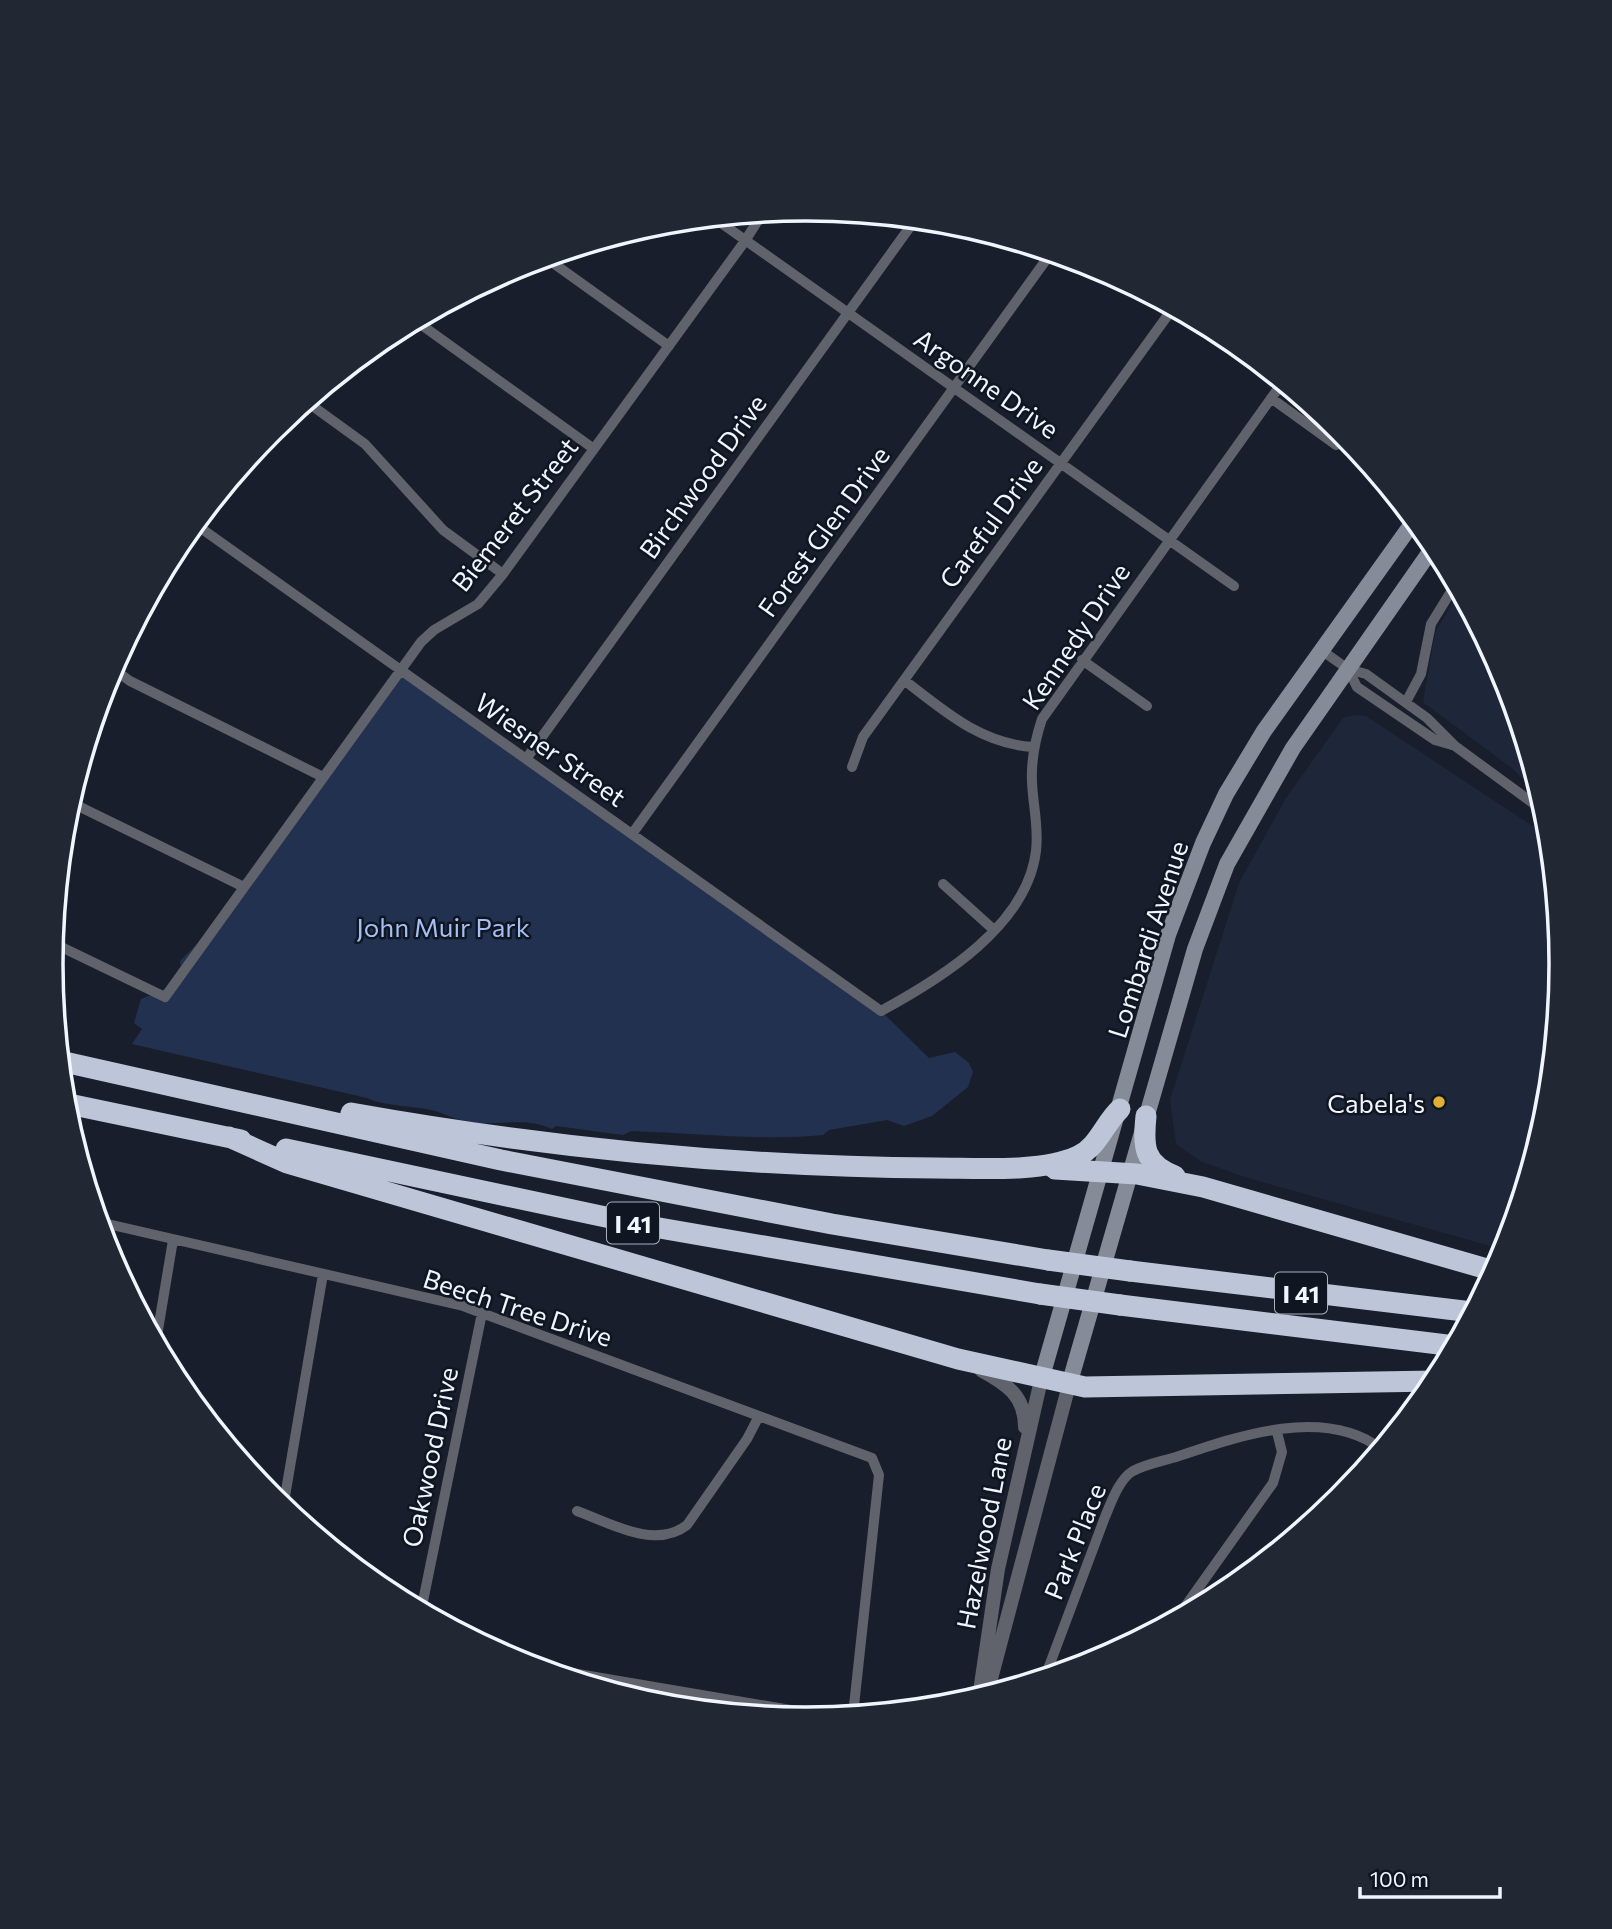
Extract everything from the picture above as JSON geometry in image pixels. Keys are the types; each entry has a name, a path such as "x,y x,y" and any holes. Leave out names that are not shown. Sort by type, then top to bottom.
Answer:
{"highway":[{"name":"I 41","path":"69,1063 438,1147 666,1193 1048,1260 1462,1311"},
{"path":"255,1104 298,1103 438,1129 632,1150 832,1166 1008,1167 1102,1172 1203,1187"},
{"name":"I 41","path":"76,1106 648,1226 1040,1294 1444,1345"},
{"path":"1008,1167 1058,1162 1078,1156 1093,1145 1120,1109"},
{"path":"1146,1116 1144,1146 1150,1162 1163,1171 1203,1187 1483,1268"},
{"path":"229,1137 287,1163 958,1359 1041,1380 1069,1385 1421,1381"}],"main road":[{"name":"Lombardi Avenue","path":"1041,1380 1172,922 1210,828 1251,750 1408,530"},
{"name":"Lombardi Avenue","path":"1069,1385 1195,949 1227,864 1276,775 1427,556"}],"street":[{"name":"Biemeret Street","path":"64,948 165,997 401,670 434,630 478,604 503,574 757,223"},
{"name":"Argonne Drive","path":"726,226 1234,586"},
{"name":"Birchwood Drive","path":"526,759 909,229"},
{"name":"Forest Glen Drive","path":"632,834 1045,261"},
{"path":"556,265 669,346"},
{"name":"Careful Drive","path":"852,767 863,737 1168,315"},
{"path":"425,327 594,449"},
{"name":"Kennedy Drive","path":"881,1011 953,969 994,930 1025,887 1036,853 1037,816 1032,784 1034,747 1051,704 1277,390"},
{"path":"1271,398 1336,445"},
{"path":"314,407 365,444 443,530 503,574"},
{"name":"Wiesner Street","path":"204,530 881,1011"},
{"path":"1405,702 1421,674 1431,624 1450,594"},
{"path":"1321,650 1348,669 1366,674 1405,702 1427,718 1455,746 1531,802"},
{"path":"1082,660 1147,706"},
{"path":"1348,669 1357,687 1436,740 1455,746"},
{"path":"122,675 323,777"},
{"path":"904,680 959,722 987,737 1034,747"},
{"path":"80,807 244,887"},
{"path":"943,884 994,930"},
{"name":"Beech Tree Drive","path":"111,1225 482,1313 872,1458 879,1475 854,1706"},
{"path":"158,1327 173,1240"},
{"path":"282,1491 323,1274"},
{"name":"Oakwood Drive","path":"423,1601 482,1313"},
{"path":"958,1359 1003,1381 1014,1391 1025,1416 1025,1440"},
{"name":"Hazelwood Lane","path":"981,1686 998,1569 1025,1440 1041,1380"},
{"name":"Hazelwood Lane","path":"990,1684 1069,1385"},
{"path":"577,1511 642,1534 676,1534 687,1525 747,1439 759,1416"},
{"name":"Park Place","path":"1049,1667 1105,1517 1116,1492 1131,1472 1233,1438 1308,1428 1344,1431 1373,1444"},
{"path":"1190,1600 1273,1483 1282,1452 1277,1432"},
{"path":"603,1679 769,1706"}],"shaded area":[{"path":"1453,601 1492,680 1510,726 1527,783 1513,769 1423,702 1435,633"},
{"path":"1366,716 1536,829 1543,868 1549,964 1543,1061 1524,1157 1493,1247 1251,1179 1202,1162 1176,1144 1170,1100 1239,883 1286,798 1343,718"}],"green space":[{"name":"John Muir Park","path":"401,670 881,1011 929,1058 955,1052 969,1063 973,1072 968,1087 932,1116 904,1126 887,1120 829,1130 823,1135 799,1137 631,1131 623,1135 556,1126 552,1129 525,1122 468,1122 433,1110 385,1103 132,1044 142,1029 134,1023 141,999 165,989 182,974 180,961 207,934"}],"place":[{"name":"Cabela's","path":"1439,1102"}]}
